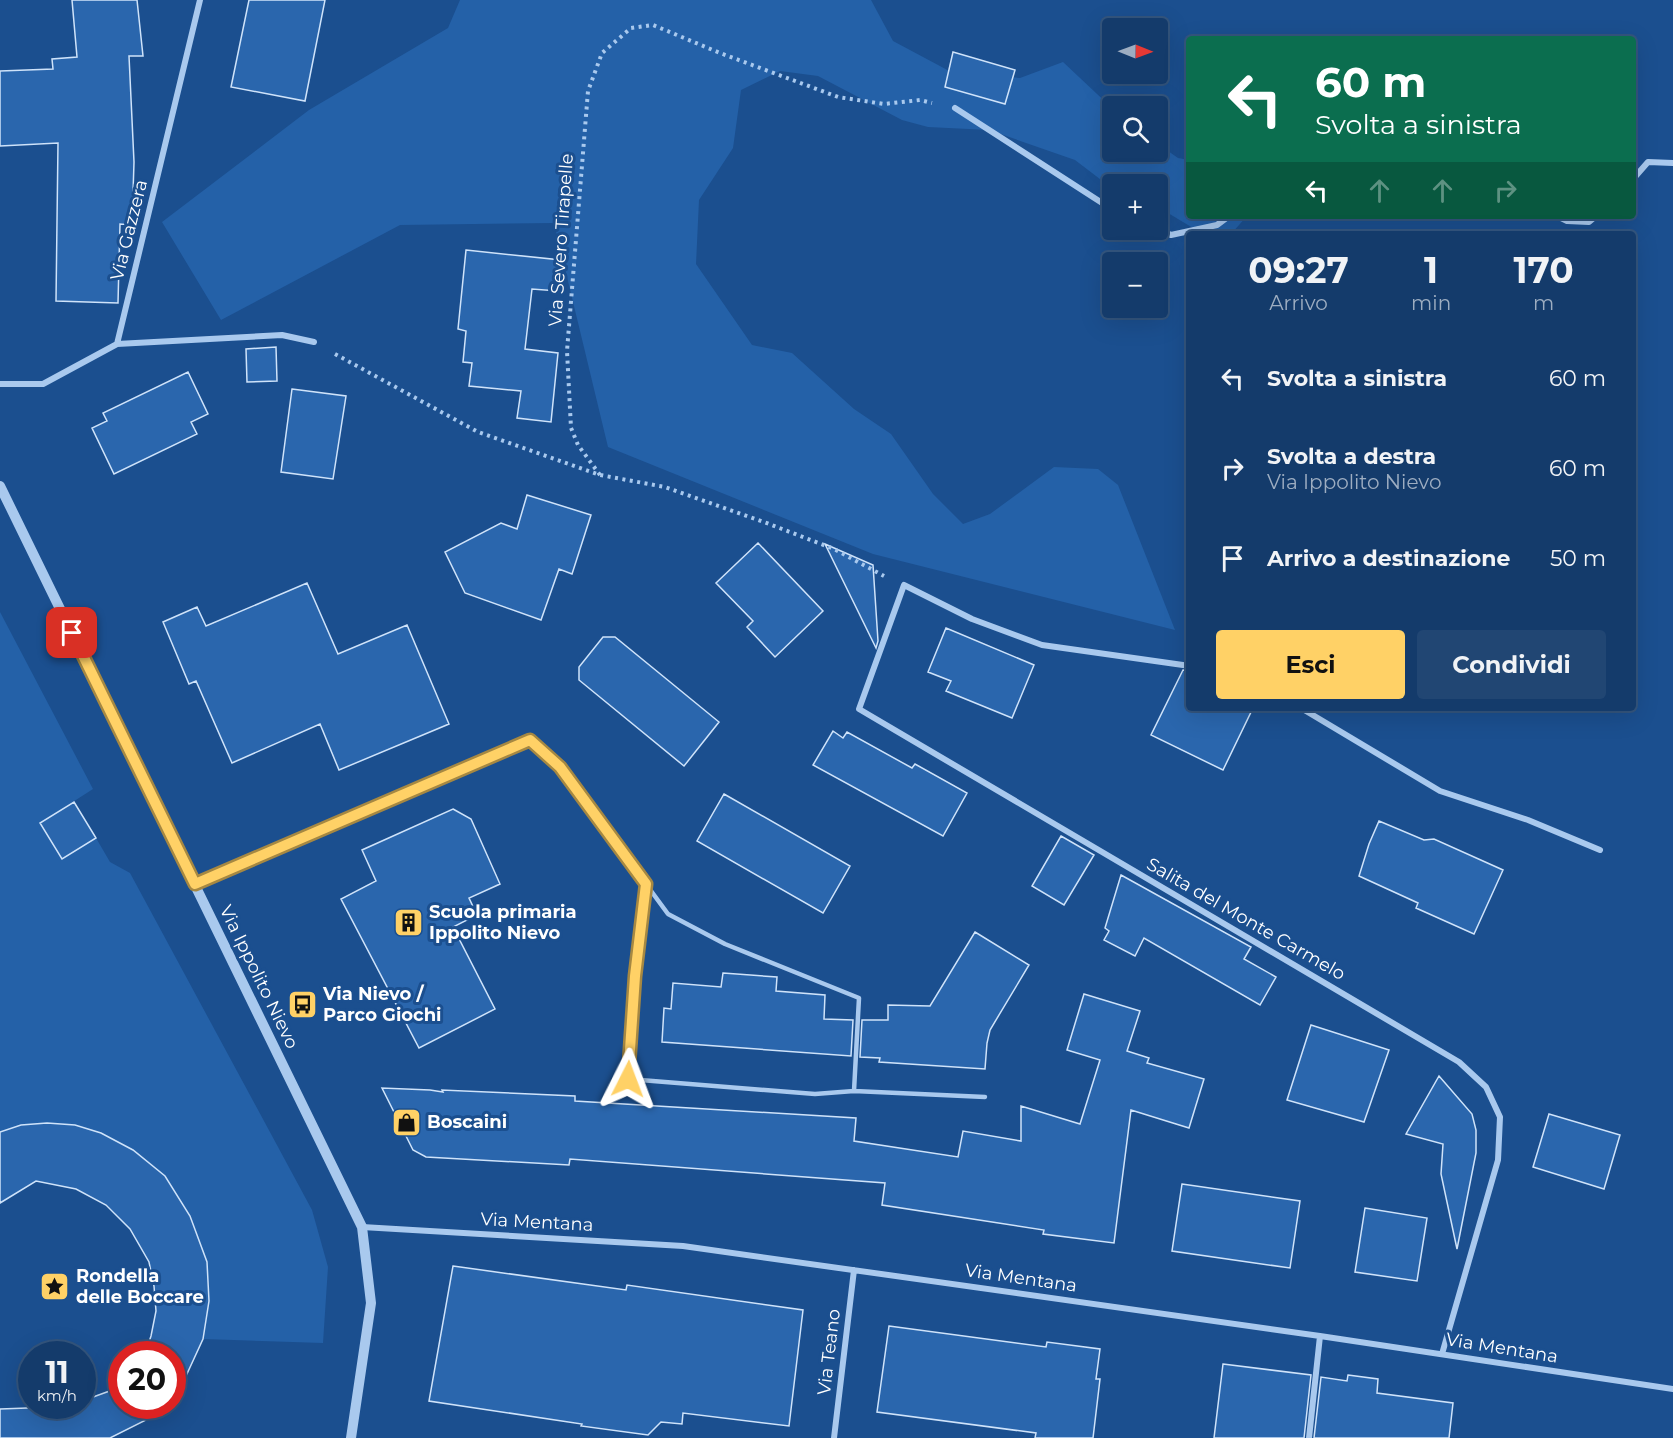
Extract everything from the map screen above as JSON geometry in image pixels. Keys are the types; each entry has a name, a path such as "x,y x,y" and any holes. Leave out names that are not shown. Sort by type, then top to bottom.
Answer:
{"street":[{"name":"Via Gazzera","path":"117,344 200,0"},
{"path":"955,108 1102,203"},
{"path":"1636,176 1648,162 1673,163"},
{"path":"1189,231 1217,225 1225,219"},
{"path":"1564,219 1589,222 1592,219"},
{"path":"1168,234 1186,232"},
{"path":"0,384 43,384 117,344 282,335 314,342"},
{"name":"Via Ippolito Nievo","path":"0,486 362,1227 371,1303 351,1438"},
{"path":"904,585 972,619 1042,645 1186,665"},
{"name":"Salita del Monte Carmelo","path":"904,585 859,709 1459,1062 1486,1087 1500,1117 1498,1160 1442,1354"},
{"path":"1306,711 1440,791 1528,820 1600,849"},
{"name":"Via Mentana","path":"362,1227 683,1246 1320,1336 1673,1389"},
{"name":"Via Teano","path":"834,1438 854,1270"},
{"path":"1310,1438 1320,1336"}],"lane":[{"path":"195,884 530,740 560,767 668,914 725,944 859,998 854,1091"},
{"path":"646,884 635,976 628,1079 815,1094 854,1091 985,1097"}],"path":[{"name":"Via Severo Tirapelle","path":"600,475 578,445 570,428 567,351 588,91 602,53 631,28 653,25 838,97 884,104 920,100 955,108"},
{"path":"314,342 478,432 600,475 665,487 764,522 834,549 904,585"}],"shaded area":[{"path":"460,0 871,0 893,41 953,73 1020,78 1063,62 1102,99 1102,162 1168,162 1168,151 1178,158 1186,159 1186,219 1244,219 1234,231 1198,231 1168,213 1168,174 1102,174 1102,181 1075,160 989,130 928,127 902,120 818,76 780,71 741,90 733,148 699,200 696,264 752,345 792,353 854,409 891,434 933,494 963,524 990,514 1054,467 1098,469 1118,485 1175,630 873,554 608,447 554,223 400,225 221,320 162,222 309,110 448,28"},
{"path":"0,612 93,789 40,823 62,858 96,838 110,862 130,873 312,1210 328,1267 323,1343 203,1339 209,1301 207,1262 190,1216 165,1176 133,1150 101,1133 47,1123 21,1125 0,1132"}],"building":[{"path":"72,0 137,0 143,56 129,56 134,162 132,225 120,224 118,303 56,301 58,143 0,146 0,71 53,69 52,59 77,57"},
{"path":"249,0 325,0 305,101 231,87"},
{"path":"953,52 1015,70 1005,104 945,87"},
{"path":"466,250 561,260 558,291 532,289 525,349 558,353 551,422 517,418 521,391 469,386 472,363 463,362 466,331 458,329"},
{"path":"276,347 277,381 247,382 246,349"},
{"path":"188,372 208,414 191,422 197,434 114,474 92,428 107,421 103,413"},
{"path":"292,389 346,396 333,479 281,472"},
{"path":"527,495 591,515 572,574 559,569 541,620 465,593 445,552 501,523 517,529"},
{"path":"758,543 823,611 775,657 747,627 753,621 716,583"},
{"path":"825,544 873,565 878,641 876,648"},
{"path":"307,583 338,654 407,625 449,724 339,770 320,724 232,763 196,681 189,684 163,622 197,607 206,626"},
{"path":"946,628 1034,665 1012,718 946,691 951,681 928,672"},
{"path":"603,637 615,637 719,722 684,766 579,680 579,667"},
{"path":"1183,670 1186,670 1186,711 1252,711 1223,770 1151,735"},
{"path":"833,731 843,738 847,732 912,768 915,764 967,793 943,836 813,765"},
{"path":"724,794 850,866 823,913 697,841"},
{"path":"74,802 96,838 62,859 40,823"},
{"name":"Scuola primaria Ippolito Nievo","path":"453,809 471,819 500,884 469,898 477,915 453,927 495,1009 419,1048 341,899 376,881 362,850"},
{"path":"1379,821 1424,840 1434,839 1503,870 1474,934 1416,908 1418,903 1359,876"},
{"path":"1061,836 1094,855 1064,905 1032,886"},
{"path":"1121,875 1251,947 1244,959 1276,977 1260,1005 1144,938 1135,956 1104,940 1109,931 1105,928"},
{"path":"975,932 1029,965 990,1030 985,1069 879,1062 880,1058 860,1057 862,1020 888,1020 888,1005 930,1006"},
{"path":"723,973 777,977 776,991 825,995 824,1019 853,1020 851,1056 662,1042 664,1008 671,1009 673,983 721,987"},
{"path":"1084,994 1140,1011 1127,1051 1149,1058 1147,1063 1204,1079 1189,1128 1131,1110 1114,1243 1043,1234 1044,1230 882,1205 885,1183 570,1159 569,1165 426,1157 413,1150 382,1088 575,1096 575,1101 856,1118 854,1141 958,1157 963,1131 1021,1141 1021,1106 1080,1124 1100,1060 1067,1050"},
{"path":"1311,1025 1389,1050 1364,1122 1287,1100"},
{"path":"1439,1076 1472,1114 1476,1130 1476,1153 1457,1249 1441,1174 1443,1144 1406,1134"},
{"path":"1549,1114 1620,1135 1604,1189 1533,1167"},
{"path":"47,1123 75,1125 101,1133 133,1150 165,1176 190,1216 207,1262 209,1301 203,1339 186,1376 186,1341 149,1341 156,1311 149,1262 130,1229 106,1205 76,1189 36,1181 0,1203 0,1132 21,1125"},
{"path":"1182,1184 1300,1201 1290,1268 1172,1251"},
{"path":"1365,1208 1427,1218 1417,1281 1355,1272"},
{"path":"453,1266 626,1290 627,1285 803,1310 789,1426 683,1413 682,1424 661,1422 648,1435 429,1401"},
{"path":"889,1326 1046,1347 1047,1342 1100,1349 1096,1379 1100,1379 1093,1438 1035,1438 1036,1433 877,1412"},
{"path":"1223,1364 1311,1375 1304,1438 1214,1438"},
{"path":"1348,1375 1378,1379 1377,1393 1453,1403 1449,1438 1314,1438 1321,1377 1347,1381"},
{"path":"108,1392 108,1419 148,1419 110,1438 0,1438 0,1409 18,1408 18,1419 96,1419 96,1396"}],"place":[{"name":"Scuola primaria Ippolito Nievo","path":"408,922"},
{"name":"Via Nievo / Parco Giochi","path":"302,1004"},
{"name":"Boscaini","path":"406,1122"},
{"name":"Rondella delle Boccare","path":"55,1286"}],"route":[{"path":"72,633 195,884 530,740 560,767 646,884 635,976 628,1079"}]}
